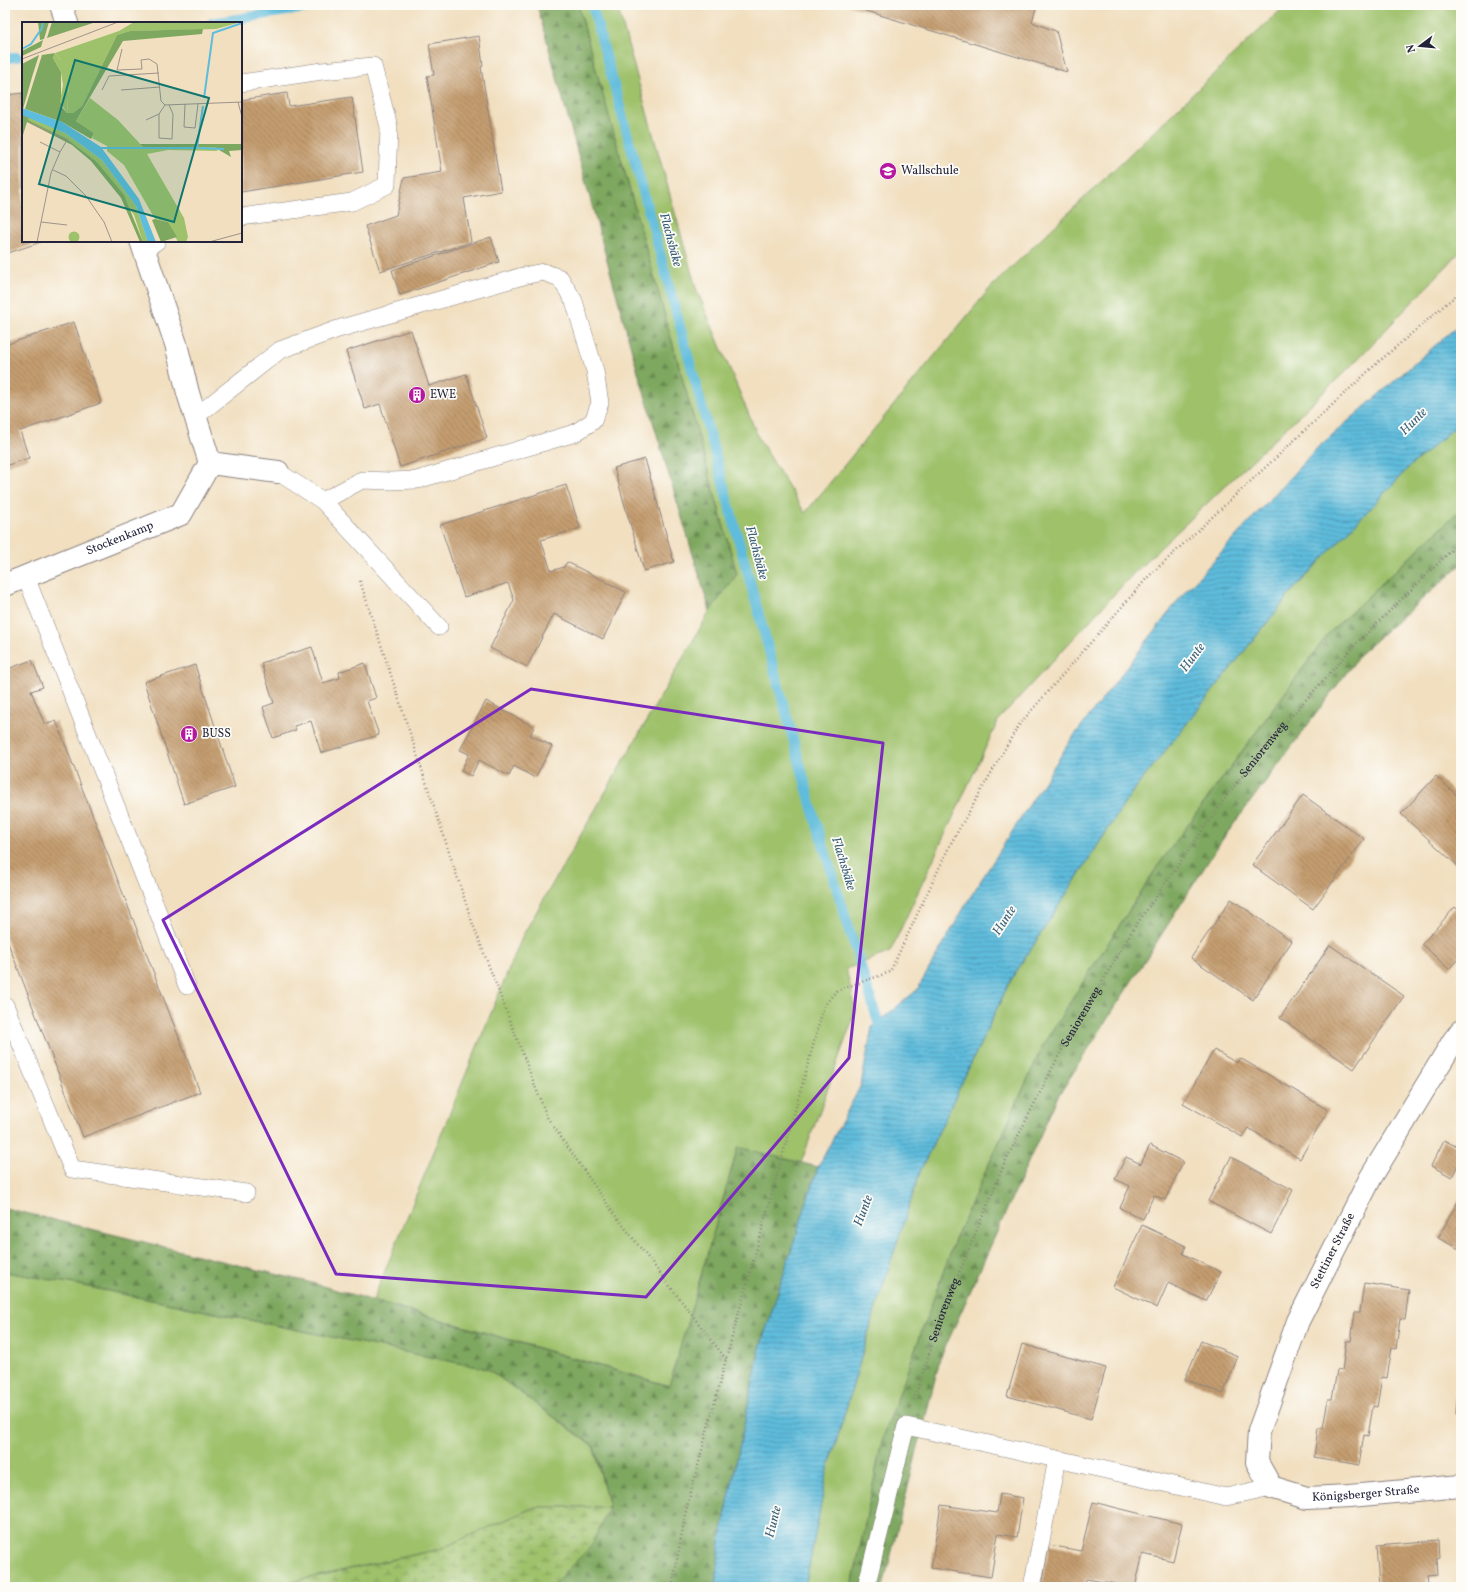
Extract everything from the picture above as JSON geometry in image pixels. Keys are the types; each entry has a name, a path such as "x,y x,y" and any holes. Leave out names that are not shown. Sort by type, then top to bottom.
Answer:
{"street":[{"path":"61,5 67,22"},
{"path":"147,244 176,344 195,417 210,463 278,472"},
{"name":"Stockenkamp","path":"5,585 181,514 210,463"},
{"name":"Stettiner Straße","path":"1271,1487 1257,1462 1259,1431 1298,1321 1371,1177 1454,1040 1461,1031"},
{"name":"Königsberger Straße","path":"1271,1487 1307,1498 1350,1496 1461,1486"}],"lane":[{"path":"242,83 322,70 373,66 389,127 387,185 352,202 242,217"},
{"path":"195,417 280,350 338,328 523,276 543,272 560,278 574,301 595,371 600,403 593,421 575,433 417,480 362,480 323,501"},
{"path":"278,472 323,501 439,627"},
{"path":"26,577 187,986"},
{"path":"5,1005 72,1170 246,1193"},
{"path":"866,1587 906,1426 1226,1497 1271,1487"},
{"path":"1032,1587 1057,1459"}],"path":[{"path":"672,1587 686,1511 726,1359 824,1006 836,990 846,988 890,972 950,845 1018,726 1147,578 1374,365 1461,291"},
{"name":"Seniorenweg","path":"906,1426 943,1312 1005,1162 1059,1055 1132,931 1228,794 1286,722 1356,644 1461,541"},
{"path":"358,576 472,922 547,1116 612,1211 726,1359"}],"highlighted area":[{"path":"531,689 883,743 849,1058 646,1297 336,1274 163,920"}],"green space":[{"path":"537,5 578,5 737,574 710,611 635,362"},
{"path":"578,5 617,5 696,288 759,439 805,513 991,287 1286,5 1461,5 1461,251 1352,365 1133,574 999,719 890,952 846,969 856,1010 801,1163 738,1148 670,1386 373,1300 523,935 710,611 737,574"},
{"path":"1461,422 1461,509 1329,633 1157,867 1044,1043 956,1237 882,1441 852,1587 805,1587 827,1473 876,1307 921,1169 1009,983 1130,795 1293,590 1409,467"},
{"path":"1461,509 1461,565 1362,652 1222,840 1057,1098 940,1359 883,1587 852,1587 882,1441 956,1237 1044,1043 1157,867 1329,633"},
{"path":"738,1147 818,1167 760,1348 720,1541 716,1587 550,1587 591,1546 609,1507 594,1446 488,1369 69,1283 5,1272 5,1208 312,1283 669,1386"},
{"path":"5,1272 69,1283 488,1369 593,1446 609,1507 535,1507 440,1549 269,1587 5,1587"},
{"path":"535,1507 609,1507 591,1546 550,1587 269,1587 440,1549"}],"water":[{"name":"Hunte","path":"1461,323 1461,422 1409,467 1293,590 1130,795 1009,983 921,1169 876,1307 827,1473 805,1587 716,1587 720,1541 760,1348 818,1167 861,1085 872,1027 917,990 969,899 1070,741 1183,594 1316,449"}],"building":[{"path":"847,5 1037,5 1032,22 1056,31 1067,72"},
{"path":"479,36 483,66 481,67 501,191 464,198 471,242 380,271 365,226 396,215 404,178 442,172 427,76 434,75 429,44"},
{"path":"22,93 22,242 41,242 5,254 5,95"},
{"path":"287,93 289,106 352,97 363,172 242,192 242,100"},
{"path":"491,237 499,262 400,295 392,270"},
{"path":"74,322 101,403 20,431 29,458 5,466 5,345"},
{"name":"EWE","path":"411,330 429,386 466,374 487,438 400,467 380,404 365,409 346,351"},
{"path":"645,459 674,562 644,571 614,468"},
{"path":"566,485 580,528 541,540 551,571 564,567 567,562 626,592 603,639 554,614 527,667 490,648 514,600 508,583 464,597 440,525"},
{"path":"312,647 323,683 340,678 339,672 365,663 376,698 367,701 379,735 321,753 311,721 294,726 296,730 273,738 263,707 274,703 261,663"},
{"path":"32,660 43,687 31,691 45,725 56,721 200,1092 83,1137 5,935 5,670"},
{"name":"BUSS","path":"195,665 235,787 184,804 144,682"},
{"path":"486,701 534,727 530,735 552,746 535,778 514,766 509,776 479,760 471,776 461,771 469,754 460,750"},
{"path":"1436,776 1461,799 1461,869 1401,814"},
{"path":"1303,795 1364,839 1313,909 1252,865"},
{"path":"1231,899 1292,941 1253,1000 1191,958"},
{"path":"1455,907 1461,912 1461,956 1449,969 1422,944"},
{"path":"1330,945 1404,996 1354,1069 1280,1018"},
{"path":"1214,1050 1237,1063 1240,1058 1328,1110 1300,1159 1248,1128 1242,1137 1183,1103"},
{"path":"1444,1140 1461,1149 1461,1159 1452,1177 1431,1166"},
{"path":"1150,1145 1183,1162 1165,1200 1154,1195 1143,1219 1120,1208 1130,1186 1115,1179 1126,1157 1141,1164"},
{"path":"1231,1157 1293,1190 1271,1234 1208,1201"},
{"path":"1461,1196 1461,1250 1438,1238"},
{"path":"1142,1225 1186,1246 1183,1254 1221,1272 1206,1301 1168,1283 1157,1308 1113,1287"},
{"path":"1364,1283 1409,1290 1405,1320 1400,1319 1396,1349 1392,1348 1387,1378 1382,1377 1377,1407 1373,1406 1368,1436 1364,1435 1359,1465 1314,1457 1318,1428 1323,1428 1328,1399 1332,1399 1337,1370 1342,1371 1346,1341 1351,1341 1355,1312 1360,1312"},
{"path":"1201,1341 1238,1356 1223,1394 1185,1379"},
{"path":"1022,1344 1106,1368 1091,1419 1007,1396"},
{"path":"1459,1376 1461,1377 1461,1414 1456,1414"},
{"path":"1000,1494 1023,1498 1017,1537 998,1534 991,1577 931,1568 941,1505 997,1513"},
{"path":"1093,1502 1182,1524 1173,1561 1143,1554 1135,1587 1086,1579 1084,1587 1042,1587 1049,1545 1081,1551"},
{"path":"1439,1540 1440,1558 1437,1559 1438,1577 1428,1578 1429,1587 1379,1587 1376,1545"}],"waterway":[{"name":"Flachsbäke","path":"218,22 324,5"},
{"name":"Flachsbäke","path":"592,5 814,815 882,1035"},
{"name":"Flachsbäke","path":"5,58 17,57"}],"place":[{"name":"Wallschule","path":"888,171"},
{"name":"EWE","path":"417,395"},
{"name":"BUSS","path":"189,734"}]}
